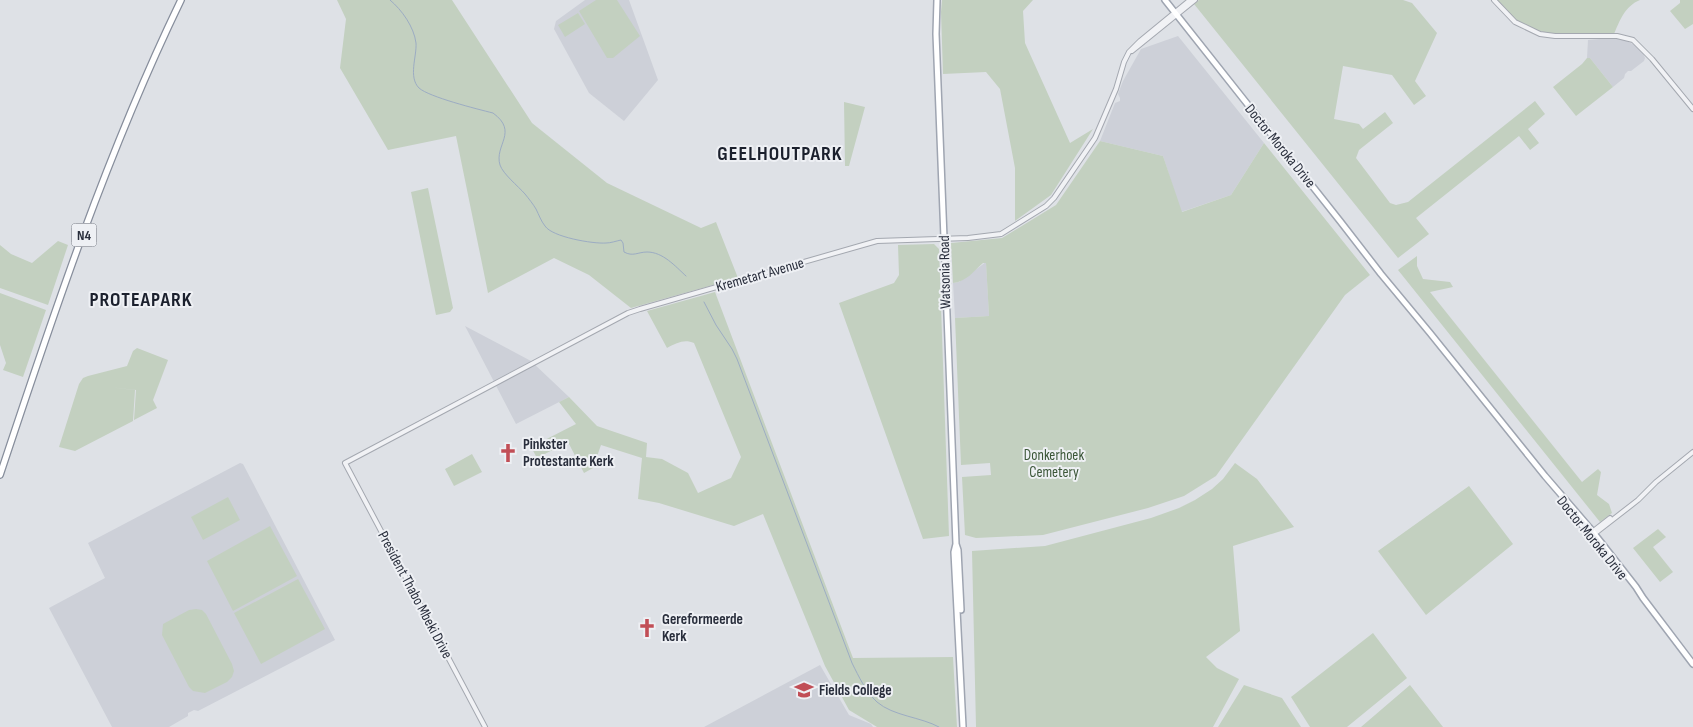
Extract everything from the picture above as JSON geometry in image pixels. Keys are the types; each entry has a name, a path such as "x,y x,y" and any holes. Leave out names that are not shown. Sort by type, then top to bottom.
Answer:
{"highway":[{"name":"N4","path":"0,476 47,337 114,152 139,90 181,0"}],"main road":[{"name":"Watsonia Road","path":"937,0 936,34 945,238 952,472 956,544 958,550 963,727"},
{"name":"Doctor Moroka Drive","path":"1162,0 1175,14"},
{"name":"Doctor Moroka Drive","path":"1166,0 1216,68 1221,71 1381,274 1636,587 1693,664"}],"street":[{"name":"Kremetart Avenue","path":"345,463 634,311 866,244 891,240 1001,234 1050,203 1095,138 1116,89 1122,68 1135,49 1190,0"},
{"name":"Kremetart Avenue","path":"1175,14 1195,0"},
{"path":"1494,0 1515,22 1540,34 1555,36 1617,36 1632,40 1652,59 1693,109"},
{"path":"1592,534 1638,500 1640,496 1693,452"},
{"name":"President Thabo Mbeki Drive","path":"345,463 485,727"}],"shaded area":[{"path":"585,0 629,0 658,80 624,121 589,93 554,29 556,21"},
{"path":"1178,36 1264,143 1231,195 1181,212 1163,156 1100,141 1115,103 1120,101 1118,94 1123,81 1141,49"},
{"path":"1611,38 1624,40 1635,45 1645,58 1644,61 1631,71 1628,71 1624,78 1613,87 1590,58 1587,58 1588,40"},
{"path":"986,262 989,316 955,318 953,283 959,282"},
{"path":"465,326 531,361 569,397 516,424"},
{"path":"240,463 243,464 335,640 198,711 194,710 188,713 188,716 169,727 112,727 49,608 105,578 88,543"},
{"name":"Fields College","path":"820,665 849,715 871,724 873,727 704,727"}],"green space":[{"path":"337,0 452,0 532,123 607,183 701,228 716,222 738,278 631,308 589,275 554,258 488,293 456,136 388,150 340,68 346,19"},
{"path":"596,0 617,0 640,36 613,58 607,58 579,11"},
{"path":"942,0 1033,0 1023,11 1025,43 1070,143 1093,129 1051,195 1015,221 1015,168 1000,89 986,72 943,74"},
{"path":"1199,0 1403,0 1412,3 1437,33 1415,81 1426,96 1414,105 1392,75 1343,66 1334,119 1359,124 1363,129 1385,112 1393,123 1359,150 1356,158 1390,203 1396,205 1408,202 1535,101 1545,114 1528,129 1539,143 1530,150 1519,136 1416,218 1429,234 1398,258 1194,4"},
{"path":"1496,0 1640,0 1630,6 1614,34 1579,35 1555,34 1532,29 1515,19"},
{"path":"1680,0 1693,0 1693,24 1685,29 1670,11 1680,3"},
{"path":"578,13 585,24 565,37 558,25"},
{"path":"1587,58 1590,58 1613,87 1576,116 1553,87"},
{"path":"844,102 865,107 849,166 845,166"},
{"name":"Donkerhoek Cemetery","path":"1100,141 1163,156 1182,212 1231,195 1264,143 1370,275 1345,295 1216,476 1184,496 1148,508 1043,535 976,538 965,535 962,477 991,475 990,463 961,465 955,318 989,316 986,263 983,263 966,278 953,283 951,243 1002,238 1056,205"},
{"path":"428,188 453,308 450,312 436,315 411,192"},
{"path":"58,241 68,245 48,305 0,288 0,245 11,254 32,263"},
{"path":"934,244 939,249 949,536 923,539 839,303 894,283 899,275 898,245"},
{"path":"1417,256 1417,266 1423,279 1450,282 1453,287 1430,292 1582,482 1598,469 1601,472 1597,495 1609,504 1612,513 1600,522 1398,270"},
{"path":"715,292 853,658 953,657 957,727 877,727 849,710 825,666 763,514 734,526 659,503 638,499 642,458 601,445 593,468 584,473 568,442 537,458 531,447 576,424 559,402 569,397 597,426 647,443 646,457 662,459 688,473 698,493 731,478 741,457 694,343 677,343 667,348 647,311"},
{"path":"0,293 46,310 23,377 3,370 6,363 0,345"},
{"path":"137,348 168,360 153,400 157,408 134,420 136,390 108,387 135,390 133,421 75,451 59,447 79,384 83,378 127,366 133,351"},
{"path":"472,454 482,472 454,486 445,469"},
{"path":"1235,463 1257,479 1294,527 1233,546 1240,631 1206,657 1217,668 1239,679 1213,727 976,727 972,551 1045,546 1151,518 1179,508 1212,489 1223,479"},
{"path":"1469,486 1513,544 1426,615 1378,551"},
{"path":"228,497 240,520 203,540 191,517"},
{"path":"270,526 297,576 233,611 207,561"},
{"path":"1658,529 1666,537 1653,547 1673,572 1660,582 1633,548"},
{"path":"298,579 325,629 261,664 234,613"},
{"path":"189,610 202,610 206,614 234,671 232,677 227,682 205,693 193,691 189,687 162,635 163,624"},
{"path":"1373,633 1407,678 1347,727 1310,727 1291,697"},
{"path":"1244,685 1282,698 1301,727 1218,727"},
{"path":"1410,685 1443,727 1361,727"}],"waterway":[{"path":"390,0 407,19 415,37 416,48 413,72 419,88 433,95 493,113 501,120 505,133 500,151 500,165 507,176 525,194 549,230 573,239 592,242 608,243 621,240 624,252 630,254 647,252 658,254 686,276"},
{"path":"704,302 737,359 852,663 860,679 873,698 884,707 939,727"}],"place":[{"name":"Pinkster Protestante Kerk","path":"508,453"},
{"name":"Gereformeerde Kerk","path":"647,628"},
{"name":"Fields College","path":"804,690"}],"district":[{"name":"GEELHOUTPARK","path":"780,154"},
{"name":"PROTEAPARK","path":"141,300"}]}
